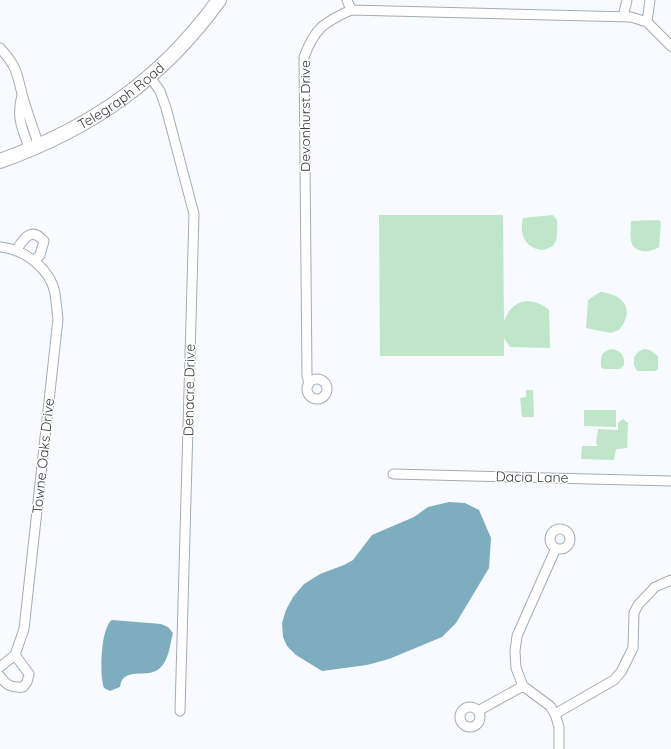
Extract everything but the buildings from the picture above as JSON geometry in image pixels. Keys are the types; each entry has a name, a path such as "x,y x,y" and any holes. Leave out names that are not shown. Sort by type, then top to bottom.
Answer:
{"main road":[{"name":"Telegraph Road","path":"0,161 35,148 104,112 150,77 183,45 219,0"}],"street":[{"path":"347,0 351,10"},
{"path":"623,17 627,0"},
{"path":"650,0 647,22 671,46"},
{"name":"Devonhurst Drive","path":"309,384 307,360 304,57 311,38 319,29 332,19 351,10 631,17 647,22"},
{"path":"0,48 15,66 21,82 22,93 18,110 19,118 35,148"},
{"name":"Denacre Drive","path":"150,77 160,91 166,108 194,214 180,711"},
{"path":"16,251 26,236 40,236 44,242 43,248 34,261"},
{"name":"Towne Oaks Drive","path":"0,248 16,251 28,256 45,273 54,292 58,319 26,614 24,629 15,655"},
{"name":"Dacia Lane","path":"393,474 671,481"},
{"path":"556,548 517,636 515,651 516,668 523,686 550,706 555,714 559,727 559,749"},
{"path":"555,714 614,680 621,672 633,648 634,613 638,605 655,587 671,580"},
{"path":"0,667 15,655 29,674 27,682 23,688 13,688 5,683 0,676"},
{"path":"478,711 523,686"}],"green space":[{"path":"379,215 503,215 504,321 511,309 521,302 526,301 541,304 549,310 550,348 510,347 504,338 504,356 380,356"},
{"path":"553,215 557,220 557,236 552,247 541,250 530,246 522,234 523,218"},
{"path":"658,220 661,222 659,247 647,251 638,250 635,248 632,245 631,240 631,221"},
{"path":"600,292 608,293 621,299 627,309 624,322 619,330 611,333 586,328 588,300"},
{"path":"612,349 622,354 624,365 620,369 604,369 601,367 602,355 605,351"},
{"path":"644,349 650,350 658,356 658,369 655,371 637,371 634,365 634,357 638,352"},
{"path":"526,390 533,390 534,417 522,417 520,398 526,397"},
{"path":"584,410 616,410 616,427 584,426"},
{"path":"623,419 628,423 627,448 616,449 614,460 581,459 582,446 598,446 596,443 598,429 618,430 618,423"}],"water":[{"path":"449,502 465,503 479,510 491,538 489,568 456,623 442,637 389,659 367,665 322,671 296,655 287,646 283,637 282,623 286,610 293,597 304,584 320,574 353,560 372,535 414,517 428,507"},
{"path":"112,620 161,624 168,627 173,633 167,656 160,668 149,673 131,674 126,676 122,680 120,687 110,691 104,688 102,682 101,663 105,632 108,624"}]}
